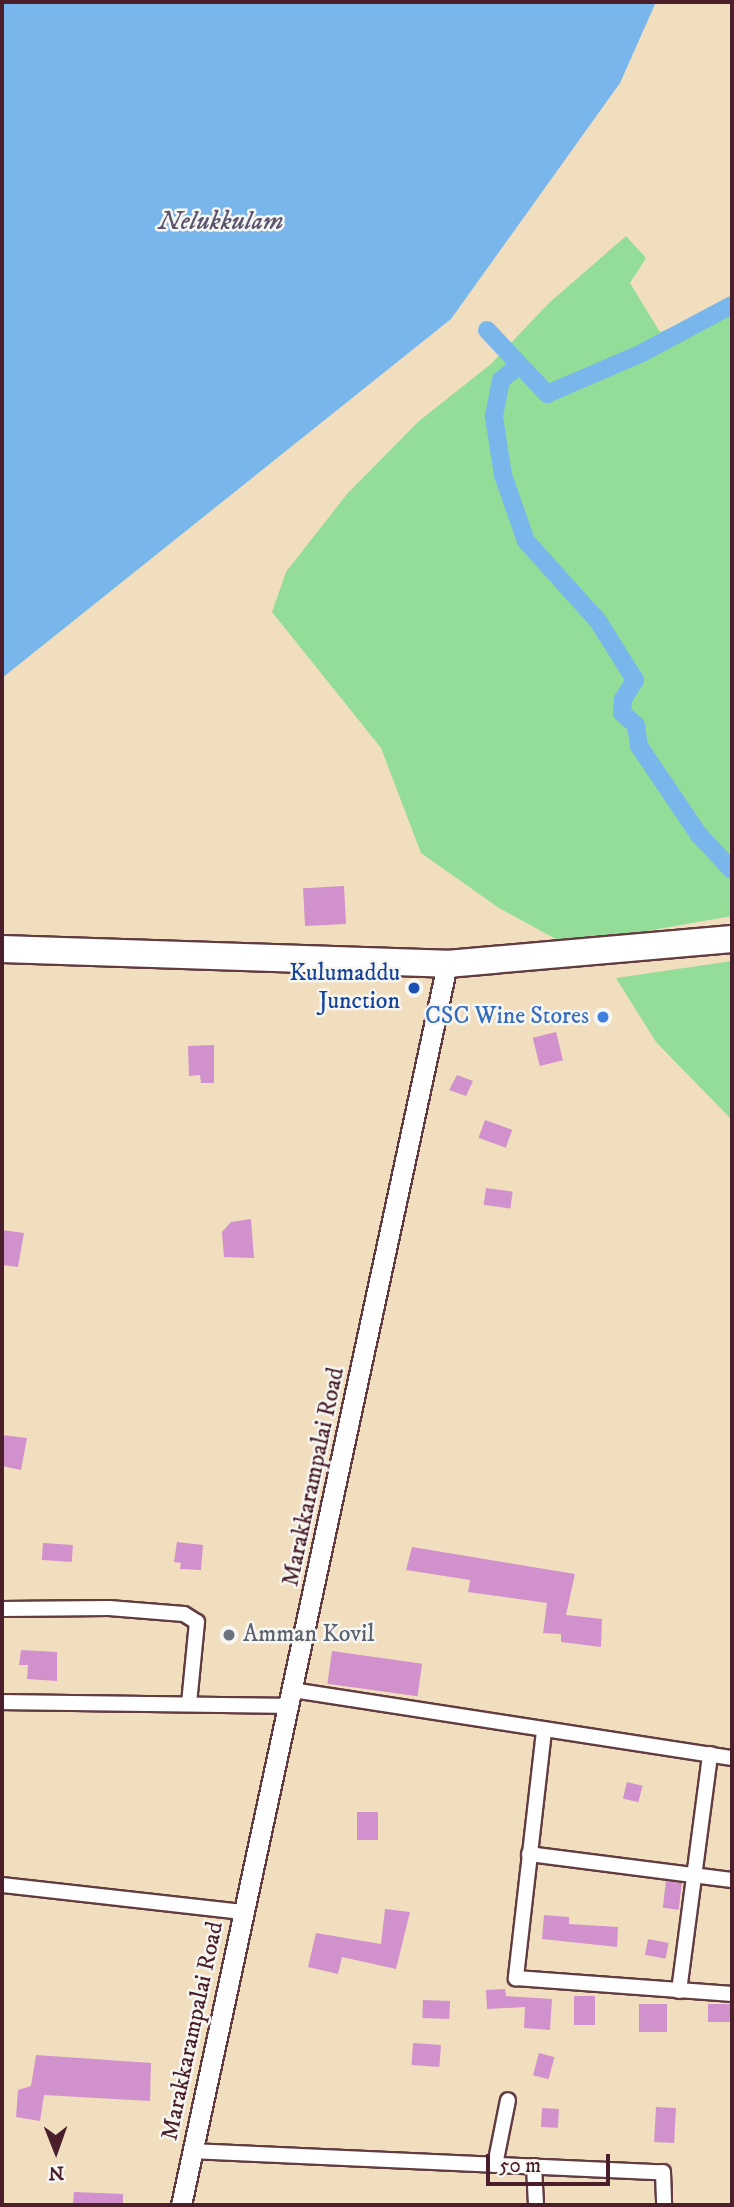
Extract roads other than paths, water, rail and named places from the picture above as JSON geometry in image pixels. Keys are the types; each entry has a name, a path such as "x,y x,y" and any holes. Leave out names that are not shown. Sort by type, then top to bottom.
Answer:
{"highway":[{"path":"2,949 447,964 732,939"}],"street":[{"name":"Marakkarampalai Road","path":"181,2205 447,964"},
{"path":"2,1609 109,1608 184,1614 197,1622 189,1703"},
{"path":"2,1702 189,1703 291,1698 732,1758"},
{"path":"544,1731 516,1978 732,1994"},
{"path":"679,1991 692,1875 710,1754"},
{"path":"529,1854 732,1880"},
{"path":"2,1885 244,1912"},
{"path":"495,2165 508,2100"},
{"path":"192,2151 663,2172 664,2205"},
{"path":"534,2166 536,2205"}],"water":[{"name":"Nelukkulam","path":"2,2 656,2 620,83 451,319 2,678"}],"waterway":[{"path":"487,330 547,394 642,353 732,305"},
{"path":"519,365 501,380 494,417 503,475 526,541 598,621 635,680 623,699 622,713 636,725 639,746 699,835 732,870"}],"place":[{"name":"Kulumaddu Junction","path":"414,988"},
{"name":"CSC Wine Stores","path":"603,1017"},
{"name":"Amman Kovil","path":"229,1635"}]}
